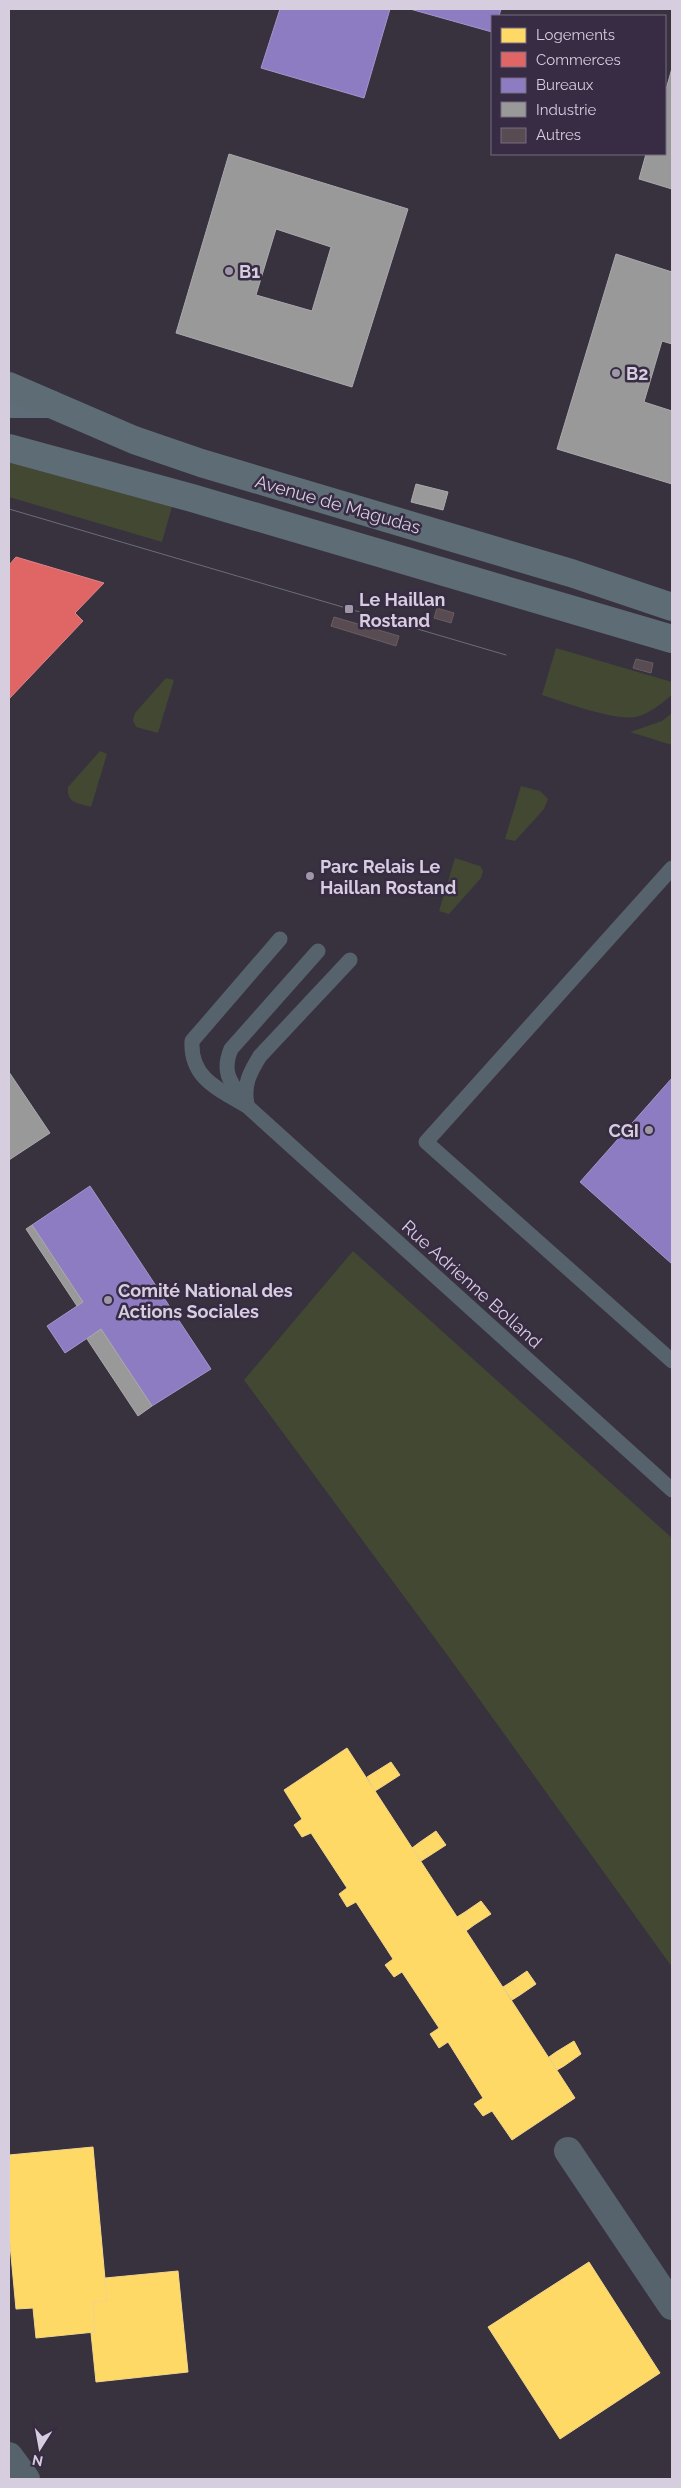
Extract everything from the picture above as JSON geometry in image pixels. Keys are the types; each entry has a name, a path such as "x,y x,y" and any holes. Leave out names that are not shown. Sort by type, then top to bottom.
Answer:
{"main road":[{"name":"Avenue de Magudas","path":"9,386 134,440 201,463 571,573 672,606"},
{"path":"9,404 50,404"},
{"name":"Avenue de Magudas","path":"9,448 192,498 672,639"}],"street":[{"path":"568,2150 672,2306"},
{"path":"9,2456 26,2479"}],"lane":[{"path":"672,868 426,1142 672,1361"},
{"path":"247,1106 214,1086 197,1069 191,1056 192,1041 280,939"},
{"path":"247,1106 227,1074 226,1061 231,1049 318,951"},
{"path":"247,1106 244,1090 250,1073 260,1056 350,960"},
{"name":"Rue Adrienne Bolland","path":"247,1106 672,1490"}],"green space":[{"path":"9,461 173,503 162,542 9,497"},
{"path":"556,648 672,682 672,695 646,713 636,717 627,717 602,714 542,695"},
{"path":"166,678 174,680 158,733 136,727 133,720 135,713"},
{"path":"672,713 672,745 630,732 662,721"},
{"path":"100,751 107,754 91,807 74,802 69,796 68,787"},
{"path":"521,786 540,791 548,799 544,809 515,841 505,839"},
{"path":"455,858 480,866 483,871 481,878 449,914 439,911"},
{"path":"353,1251 672,1538 672,1967 448,1656 244,1380"}],"building: Logements":[{"path":"347,1748 575,2098 512,2140 492,2111 483,2116 474,2104 483,2098 448,2042 439,2048 430,2034 439,2028 402,1972 394,1977 385,1965 393,1959 356,1902 347,1907 339,1894 347,1888 311,1833 302,1837 294,1825 302,1819 284,1790"},
{"path":"391,1762 400,1775 383,1786 375,1772"},
{"path":"375,1772 383,1786 375,1791 367,1777"},
{"path":"436,1831 446,1845 429,1856 420,1842"},
{"path":"420,1842 429,1856 421,1861 412,1848"},
{"path":"481,1901 491,1914 474,1925 465,1912"},
{"path":"465,1912 474,1925 466,1931 457,1917"},
{"path":"527,1971 536,1984 520,1995 511,1982"},
{"path":"511,1982 520,1995 512,2000 503,1987"},
{"path":"574,2041 581,2054 564,2066 556,2052"},
{"path":"556,2052 564,2066 557,2070 549,2057"},
{"path":"93,2147 107,2301 93,2302 95,2332 36,2338 33,2308 16,2309 9,2234 9,2155"},
{"path":"589,2262 660,2373 560,2439 488,2327"},
{"path":"178,2271 188,2372 96,2382 91,2333 95,2332 93,2302 107,2301 105,2278"}],"building: Commerces":[{"path":"16,557 104,583 75,613 83,621 9,699 9,565"}],"building: Bureaux":[{"path":"280,9 390,9 364,98 261,68"},
{"path":"410,9 501,9 499,15 491,15 491,32"},
{"name":"CGI","path":"672,1078 672,1264 580,1182"},
{"path":"90,1186 211,1369 152,1406 101,1329 65,1353 47,1326 83,1302 32,1225"}],"building: Industrie":[{"path":"672,68 672,189 639,179 646,155 666,155 666,89"},
{"name":"B1","path":"229,154 408,209 352,387 176,333","holes":["276,229 331,247 312,311 256,295"]},
{"name":"B2","path":"616,254 672,272 672,344 662,341 644,402 672,411 672,484 557,449"},
{"path":"416,484 448,492 443,510 411,502"},
{"path":"9,1072 50,1133 9,1160"},
{"path":"32,1225 83,1302 77,1306 26,1229"},
{"path":"101,1329 152,1406 138,1416 87,1339"}],"building: Autres":[{"path":"437,608 454,613 451,623 434,618"},
{"path":"334,617 399,636 396,646 331,626"},
{"path":"636,659 653,663 651,673 633,668"}],"tram line":[{"path":"9,509 506,655"}],"place":[{"name":"B1","path":"229,271"},
{"name":"B2","path":"616,373"},
{"name":"Le Haillan Rostand","path":"349,609"},
{"name":"Parc Relais Le Haillan Rostand","path":"310,876"},
{"name":"CGI","path":"649,1130"},
{"name":"Comité National des Actions Sociales","path":"108,1300"}]}
